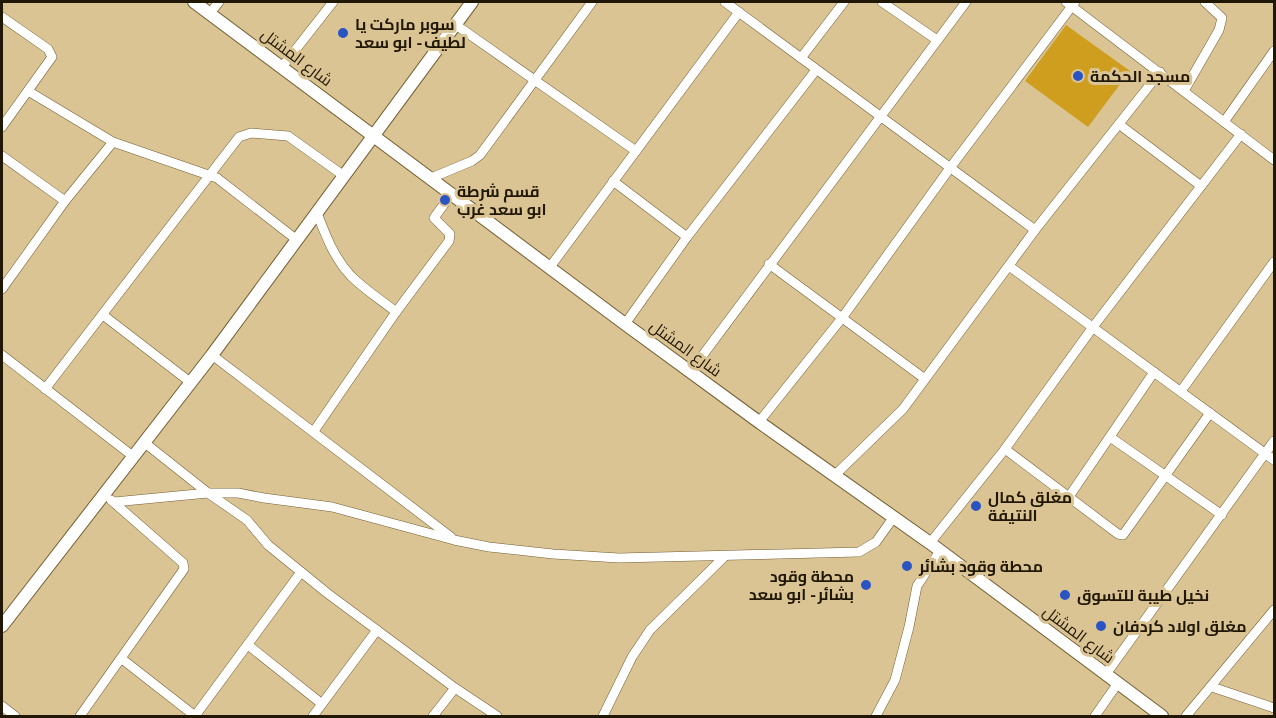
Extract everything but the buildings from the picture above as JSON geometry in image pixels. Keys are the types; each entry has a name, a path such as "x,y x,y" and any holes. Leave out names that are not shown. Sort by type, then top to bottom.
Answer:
{"street":[{"name":"شارع المشتل","path":"194,2 625,324 930,543 1162,717"},
{"path":"210,13 219,2"},
{"path":"282,67 333,2"},
{"path":"2,626 109,498 134,457 472,2"},
{"path":"431,178 472,161 480,155 592,2"},
{"path":"725,2 1035,230"},
{"path":"801,58 844,2"},
{"path":"882,2 937,40"},
{"path":"691,371 966,2"},
{"path":"1184,91 1219,30 1222,18 1204,2"},
{"path":"759,422 842,318 1071,3 1275,160"},
{"path":"550,267 739,12"},
{"path":"2,17 48,49 51,54 50,61 2,127"},
{"path":"456,25 636,150"},
{"path":"1224,122 1274,52"},
{"path":"625,324 687,237 816,70"},
{"path":"834,476 903,409 1035,230 1160,72"},
{"path":"28,91 112,142 145,155 210,174 221,180 297,240"},
{"path":"1120,125 1201,186"},
{"path":"45,389 239,137 251,133 288,136 344,176"},
{"path":"930,543 1005,449 1093,327 1241,134"},
{"path":"2,289 65,201 112,142"},
{"path":"2,156 65,201"},
{"path":"613,182 687,237"},
{"path":"314,431 451,237 434,218 452,193"},
{"path":"317,213 342,266 352,277 396,312"},
{"path":"1181,391 1275,262"},
{"path":"769,264 925,379"},
{"path":"1009,266 1275,460"},
{"path":"103,315 190,382"},
{"path":"212,355 454,540"},
{"path":"2,369 5,358 134,457"},
{"path":"1068,498 1155,372"},
{"path":"1005,449 1068,498 1118,534 1123,535 1210,413"},
{"path":"1110,437 1222,515"},
{"path":"1106,674 1275,441"},
{"path":"145,442 208,493 247,520 268,545 301,572 497,717"},
{"path":"109,498 237,493 333,507 454,540 489,547 619,558 859,552 876,542 893,518"},
{"path":"80,717 183,572 184,566 109,498"},
{"path":"876,717 894,680 909,627 917,586 940,551"},
{"path":"603,717 632,657 650,630 725,556"},
{"path":"122,659 195,716 301,572"},
{"path":"1186,717 1275,610"},
{"path":"313,717 377,630"},
{"path":"248,645 322,704"},
{"path":"1095,717 1118,683"},
{"path":"433,717 455,687"},
{"path":"1212,687 1275,708"},
{"path":"2,706 15,717"}],"place":[{"name":"سوبر ماركت يا لطيف - ابو سعد","path":"343,33"},
{"name":"مسجد الحكمة","path":"1078,76"},
{"name":"قسم شرطة ابو سعد غرب","path":"445,200"},
{"name":"مغلق كمال النتيفة","path":"976,506"},
{"name":"محطة وقود بشائر","path":"907,566"},
{"name":"محطة وقود بشائر - ابو سعد","path":"866,585"},
{"name":"نخيل طيبة للتسوق","path":"1065,595"},
{"name":"مغلق اولاد كردفان","path":"1101,626"}]}
